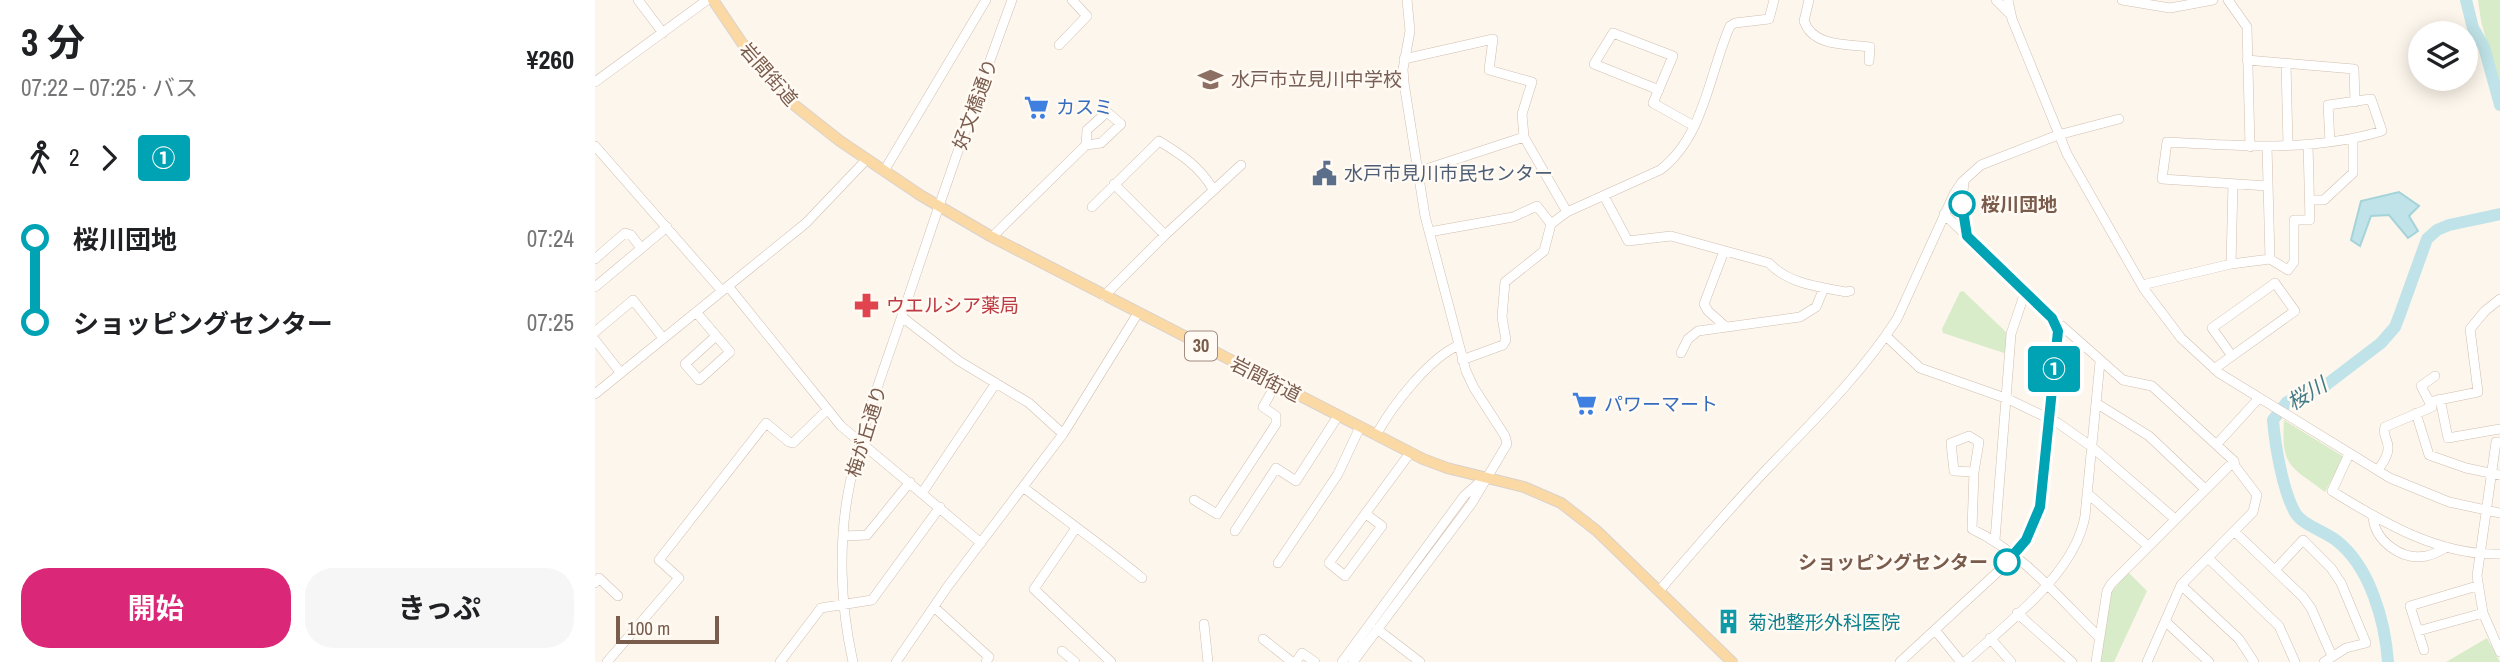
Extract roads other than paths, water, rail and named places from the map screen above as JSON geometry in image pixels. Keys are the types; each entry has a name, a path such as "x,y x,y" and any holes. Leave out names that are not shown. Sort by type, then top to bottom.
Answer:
{"main road":[{"name":"岩間街道","path":"713,0 742,43 784,96 831,134 938,207 1104,296 1411,453 1447,468 1524,486 1561,503 1587,522 1732,662"}],"street":[{"path":"638,0 663,33"},
{"path":"595,82 707,0"},
{"path":"884,171 986,0"},
{"name":"好文橋通り","path":"938,207 1012,0"},
{"path":"1059,45 1087,16 1072,0"},
{"path":"1353,662 1472,503 1507,442 1470,381 1462,360 1429,232 1403,83 1404,59 1411,31 1407,0"},
{"path":"1462,360 1503,345 1506,340 1502,317 1505,282 1544,251 1551,225 1567,212 1660,170 1674,160 1683,149 1694,126 1716,58 1730,26 1769,19 1774,0"},
{"path":"1809,0 1804,21 1814,37 1870,47 1869,61"},
{"path":"1996,0 2010,14"},
{"path":"2008,0 2010,14 2058,135 2142,285 2181,338 2214,369 2378,470 2427,495 2500,513"},
{"path":"2122,0 2170,8 2213,0"},
{"path":"2228,0 2247,27 2250,147"},
{"path":"1659,90 1594,64 1613,33 1673,56 1659,90 1653,103 1694,126"},
{"path":"1404,59 1493,39 1489,70 1532,82 1522,114 1524,137 1567,212"},
{"path":"2247,60 2354,69 2355,102"},
{"path":"2286,64 2288,145"},
{"path":"2268,186 2162,179 2168,142 2250,147 2308,144 2353,140 2382,131 2371,99 2328,105 2330,142"},
{"path":"1659,591 1725,515 1838,398 1886,336 1897,319 1954,194 1966,177 1980,165 2058,135 2119,119"},
{"path":"1417,172 1524,137"},
{"path":"2310,200 2324,200 2353,173 2353,140"},
{"path":"1092,207 1159,141 1190,160 1204,173 1213,189"},
{"path":"2142,285 2231,264 2270,259 2288,270 2294,262 2294,220 2310,220 2308,144"},
{"path":"595,145 615,171 725,289 841,426 981,543"},
{"path":"992,237 1086,145"},
{"path":"2267,146 2270,259"},
{"path":"595,394 818,213 867,159"},
{"path":"1104,296 1241,165"},
{"path":"1966,177 1961,210 1967,236"},
{"path":"1114,184 1165,235"},
{"path":"2231,264 2233,184"},
{"path":"1604,196 1628,241 1671,236 1769,263 1778,273 1810,286 1850,291"},
{"path":"1429,232 1513,217 1537,206 1551,225"},
{"name":"梅が丘通り","path":"853,662 845,605 844,536 850,483 938,207"},
{"path":"1900,662 2016,555 2031,531 2042,496 2057,326 2052,318 1944,214"},
{"path":"595,286 667,227"},
{"path":"595,258 625,233 632,235 641,248"},
{"path":"1724,251 1704,304 1708,311 1727,327"},
{"path":"2214,369 2295,311 2275,283 2212,328 2232,356"},
{"path":"1681,353 1692,335 1698,331 1800,317 1815,307 1824,288"},
{"path":"1995,540 2011,334 2025,292"},
{"path":"2429,402 2478,392 2470,329 2485,311 2500,299"},
{"path":"595,332 633,300 663,338"},
{"path":"696,312 730,352 699,380 685,364 716,336"},
{"path":"896,662 1063,434 1138,313"},
{"path":"902,317 959,361 1029,403 1063,434"},
{"path":"2057,326 2063,326 2123,380 2152,386 2234,461 2257,495 2253,512 2181,585 2149,661"},
{"path":"1886,336 1920,368 2005,397 2049,418 2092,447 2175,519"},
{"path":"595,340 620,372"},
{"path":"1375,435 1387,416 1430,366 1447,351 1459,345"},
{"path":"1935,630 1963,662 2046,586 2080,538 2085,516 2100,362"},
{"path":"2378,470 2388,450 2383,435 2385,427 2432,407 2421,386 2435,376"},
{"path":"922,493 996,383"},
{"path":"1194,500 1217,514 1276,424 1276,416 1263,407 1276,384"},
{"path":"2217,444 2259,398"},
{"path":"2440,399 2448,438 2500,429"},
{"path":"2096,404 2149,436 2205,489"},
{"path":"607,662 679,578 659,560 766,423 793,443 827,410"},
{"path":"2416,413 2429,455 2496,475"},
{"path":"1235,531 1276,468 1296,481 1338,416"},
{"path":"1278,563 1338,474 1360,427"},
{"path":"2500,442 2496,442 2496,475 2479,553 2477,586 2483,613 2497,639 2500,652"},
{"path":"1366,514 1383,526 1345,576 1329,563 1411,453"},
{"path":"2349,454 2332,491 2373,517 2447,547 2500,554"},
{"path":"2096,662 2107,592 2111,584 2234,461"},
{"path":"1974,472 1972,529 1995,540 2016,555 2099,638"},
{"path":"1342,662 1464,496 1486,477"},
{"path":"844,536 867,535 910,482"},
{"path":"1023,486 1076,528 1096,539 1142,578"},
{"path":"2087,493 2148,546"},
{"path":"780,662 821,608 871,600 940,507"},
{"path":"2373,517 2380,537 2398,551 2424,557 2447,547"},
{"path":"1076,528 1034,589 1111,662"},
{"path":"2235,532 2275,570 2292,585 2311,608 2328,659 2347,648 2366,643 2341,583 2331,568 2303,540 2275,570"},
{"path":"2208,558 2279,626 2295,662"},
{"path":"595,583 599,578 618,596"},
{"path":"2181,585 2239,639 2254,662"},
{"path":"2424,650 2410,606 2477,586"},
{"path":"934,607 989,657 985,662"},
{"path":"2418,631 2483,613"},
{"path":"2017,614 2071,662"},
{"path":"2165,621 2209,662"},
{"path":"1204,624 1208,662"},
{"path":"1377,629 1420,662"},
{"path":"1990,638 2011,662"},
{"path":"1263,639 1294,662 1302,653 1315,662"},
{"path":"1062,651 1075,662"}],"water":[{"path":"2399,192 2419,206 2409,216 2418,231 2408,238 2389,215 2371,216 2360,246 2351,240 2361,201"}],"waterway":[{"name":"桜川","path":"2466,0 2473,28 2484,47 2500,105"},
{"name":"桜川","path":"2388,662 2374,596 2358,565 2337,541 2300,518 2291,505 2280,468 2273,420 2287,402 2326,385 2381,343 2395,327 2427,239 2437,230 2449,225 2500,214"}],"place":[{"name":"水戸市立見川中学校","path":"1211,79"},
{"name":"カスミ","path":"1036,107"},
{"name":"水戸市見川市民センター","path":"1324,173"},
{"name":"桜川団地","path":"1962,204"},
{"name":"ウエルシア薬局","path":"866,305"},
{"name":"パワーマート","path":"1584,404"},
{"name":"ショッピングセンター","path":"2007,562"},
{"name":"菊池整形外科医院","path":"1728,622"}]}
